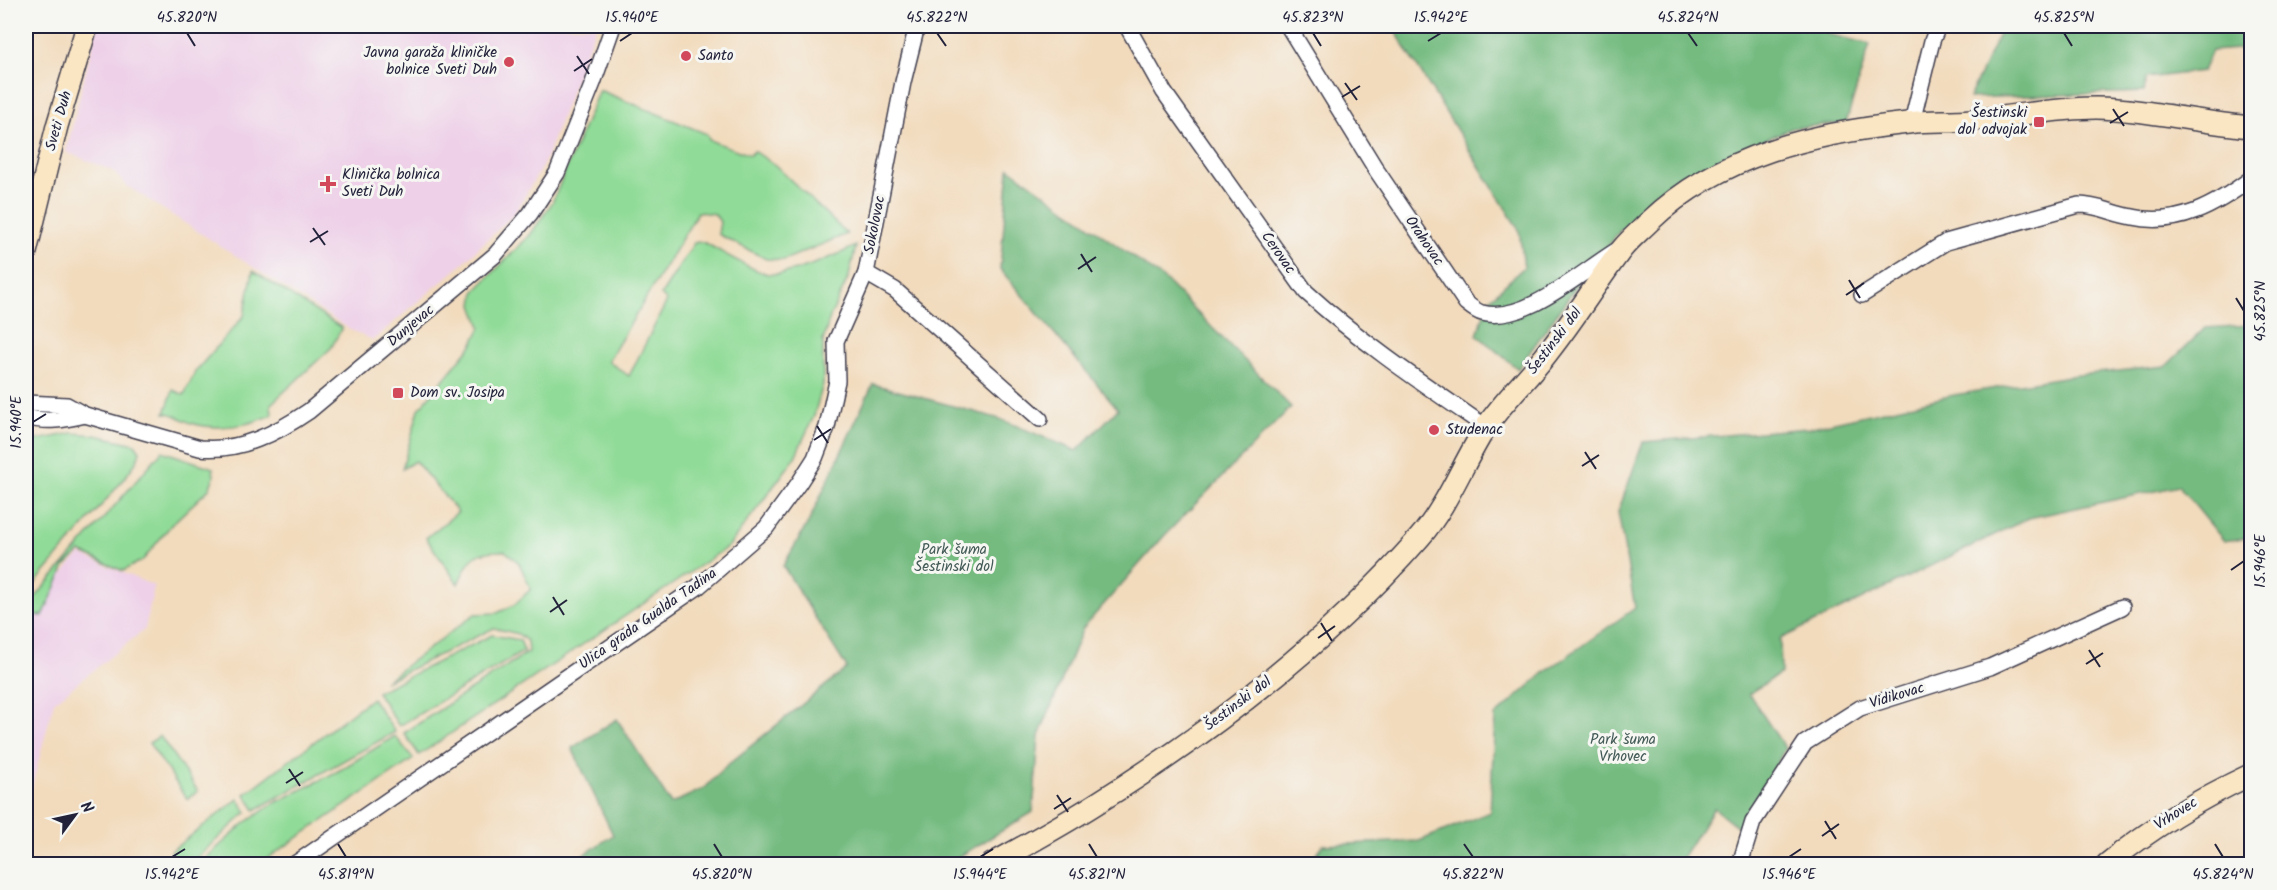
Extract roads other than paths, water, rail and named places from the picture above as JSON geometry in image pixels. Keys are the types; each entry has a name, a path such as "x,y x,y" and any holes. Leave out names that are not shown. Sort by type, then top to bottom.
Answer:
{"street":[{"name":"Sveti Duh","path":"26,252 31,201 81,52 87,26"},
{"name":"Dunjevac","path":"26,403 67,405 85,415 200,448 217,450 261,438 288,426 309,411 495,255 530,214 557,173 613,26"},
{"name":"Sokolovac","path":"917,26 903,82 866,273 895,290 1040,418"},
{"name":"Cerovac","path":"1128,26 1164,92 1306,292 1329,314 1486,428"},
{"name":"Orahovac","path":"1288,26 1383,181 1466,303 1481,313 1503,315 1528,306 1546,297 1624,246"},
{"path":"1912,122 1932,41 1938,26"},
{"name":"Šestinski dol","path":"992,864 1093,806 1166,758 1269,681 1348,612 1423,533 1457,480 1486,428 1549,352 1624,246 1681,194 1702,181 1768,150 1828,134 1912,122 1967,121 2093,108 2149,112 2221,125 2252,127"},
{"path":"1862,295 1946,242 2079,205 2093,205 2130,217 2154,221 2178,218 2214,204 2252,178"},
{"name":"Ulica grada Gualda Tadina","path":"295,864 699,586 766,528 799,483 819,448 827,427 837,381 836,341 866,273"},
{"name":"Dunjevac","path":"26,417 34,420 63,420 85,415"},
{"name":"Vidikovac","path":"1740,864 1753,822 1805,743 1860,708 1990,667 2122,607"},
{"name":"Vrhovec","path":"2107,864 2140,837 2177,812 2252,774"}],"place":[{"name":"Santo","path":"686,56"},
{"name":"Javna garaža kliničke bolnice Sveti Duh","path":"509,62"},
{"name":"Šestinski dol odvojak","path":"2039,122"},
{"name":"Klinička bolnica Sveti Duh","path":"328,184"},
{"name":"Dom sv. Josipa","path":"398,393"},
{"name":"Studenac","path":"1434,430"}],"park label":[{"name":"Park šuma Šestinski dol","path":"954,558"},
{"name":"Park šuma Vrhovec","path":"1623,748"}]}
